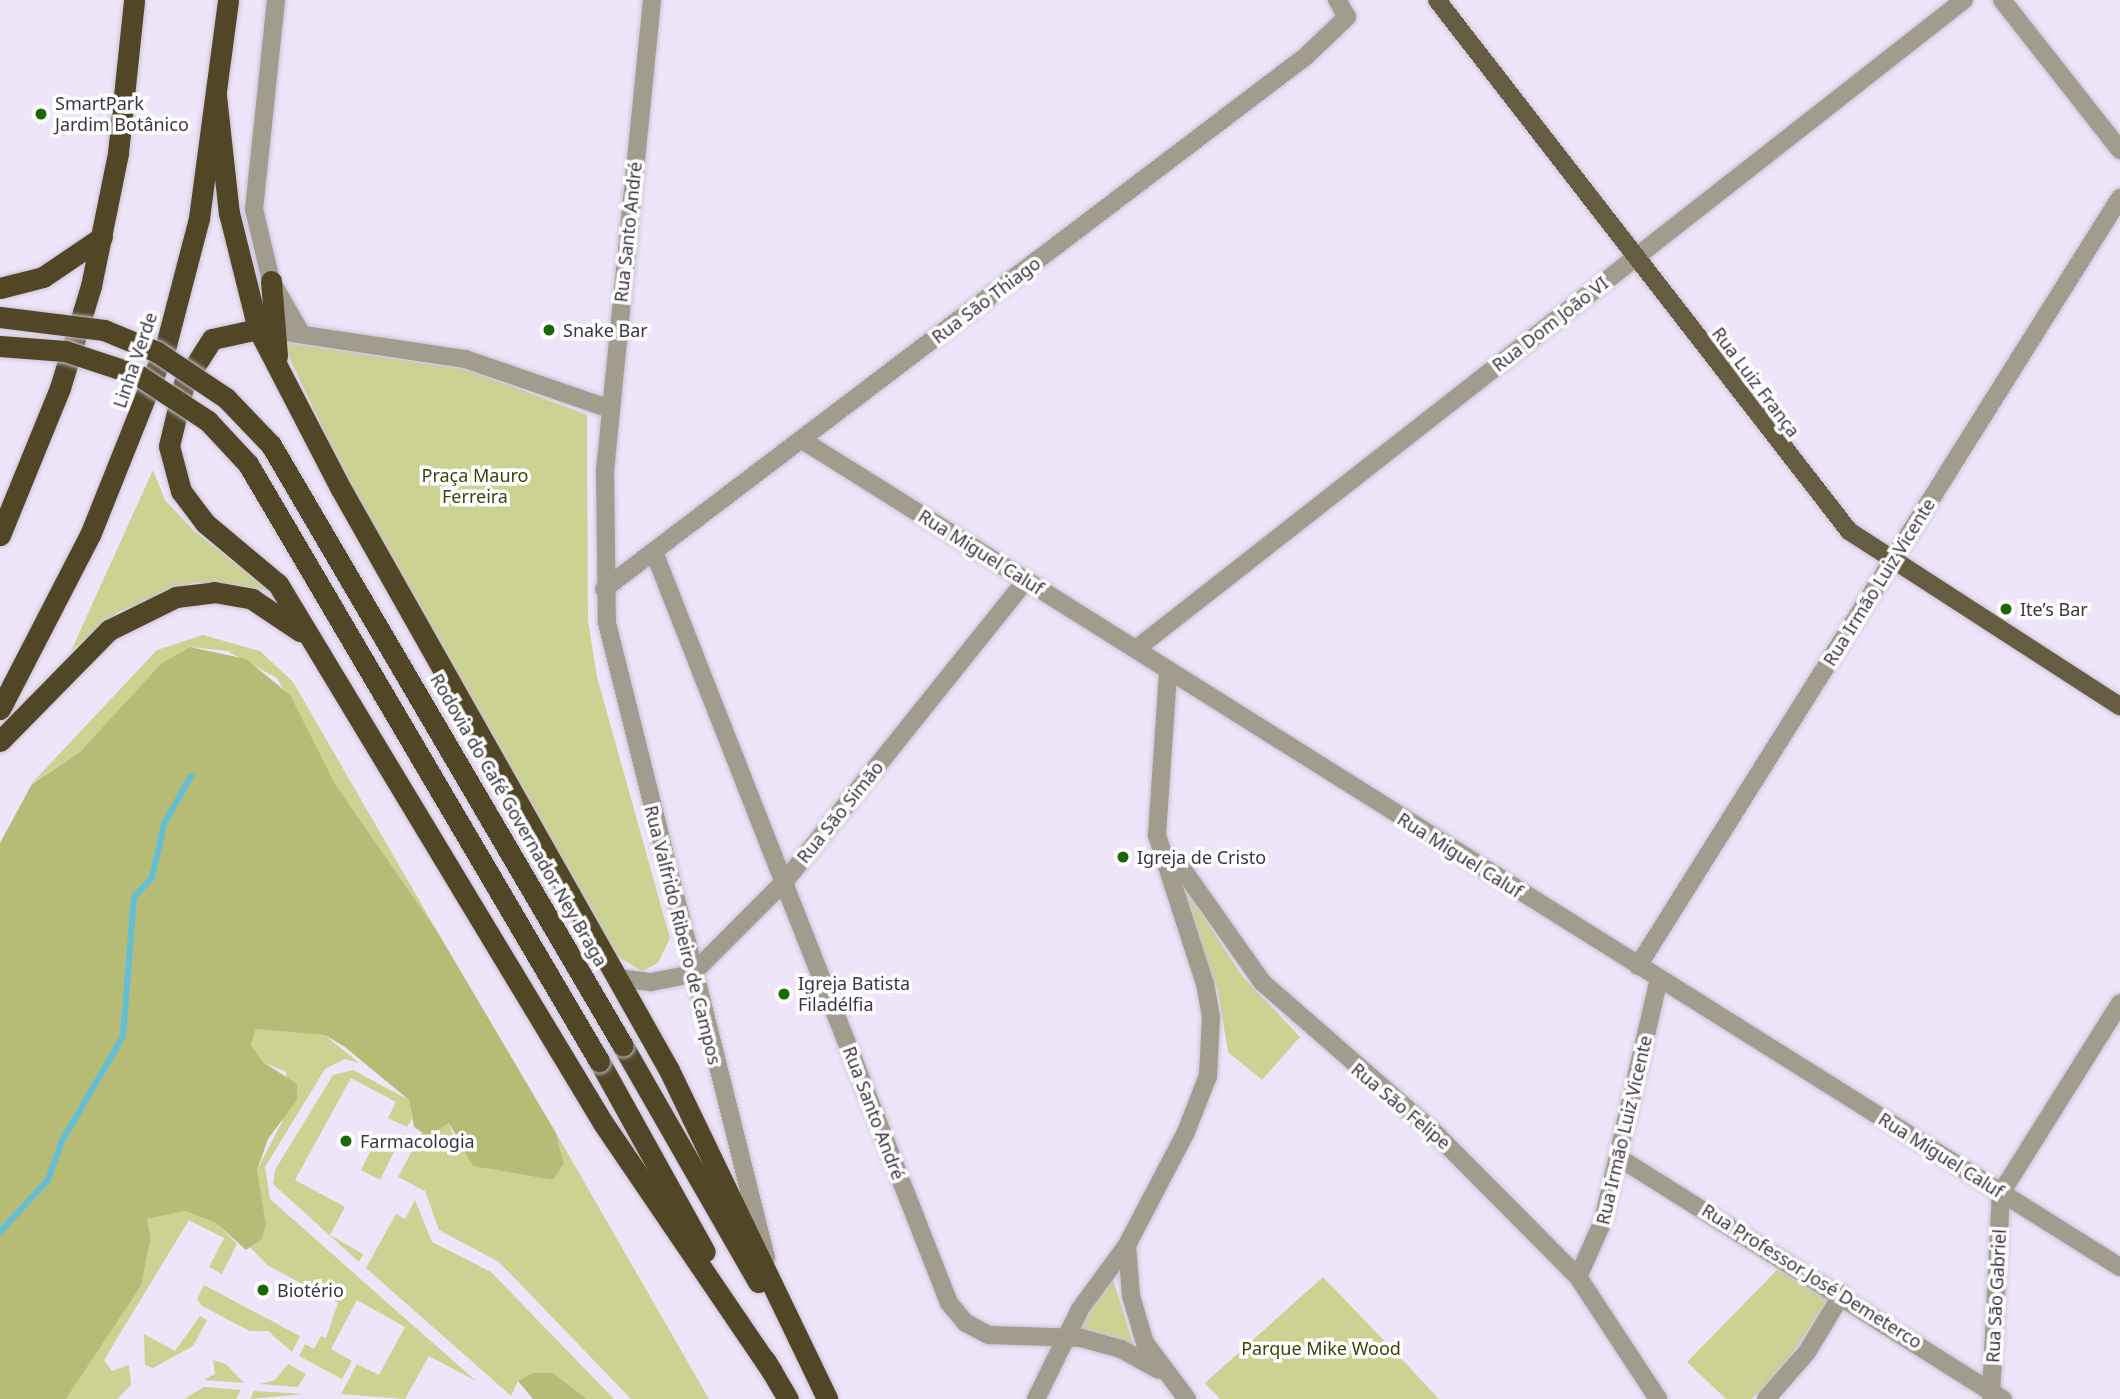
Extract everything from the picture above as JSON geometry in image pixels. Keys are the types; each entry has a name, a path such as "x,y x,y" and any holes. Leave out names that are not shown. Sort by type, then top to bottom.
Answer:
{"highway":[{"path":"0,534 5,514 77,339 102,237 134,0"},
{"name":"Linha Verde","path":"0,709 90,535 150,392 199,218 229,5"},
{"path":"216,96 229,213 280,375 617,978 771,1278 826,1399"},
{"path":"0,288 43,277 102,237"},
{"path":"266,329 271,281"},
{"name":"Rodovia do Café Governador Ney Braga","path":"0,317 104,330 202,378 250,421 288,469 826,1399"},
{"path":"266,329 224,332 203,347 170,421 173,472 205,523 278,584 321,649 603,1123 772,1372"},
{"path":"0,346 90,357 164,388 208,421 248,464 599,1061 788,1399"},
{"path":"0,741 109,629 176,597 214,592 252,599 281,614 321,649"}],"main road":[{"name":"Rua Luiz França","path":"1437,0 1823,503 1891,562 2120,706"}],"street":[{"path":"276,0 254,191 257,232 271,281 301,333"},
{"name":"Rua Santo André","path":"604,589 610,409 652,0"},
{"name":"Rua São Thiago","path":"604,589 1305,57 1347,17 1337,0"},
{"name":"Rua Dom João VI","path":"1136,649 1964,0"},
{"path":"2002,0 2120,150"},
{"name":"Rua Irmão Luiz Vicente","path":"1638,966 2120,198"},
{"path":"266,329 498,367 610,409"},
{"name":"Rua Miguel Caluf","path":"802,440 2120,1267"},
{"name":"Rua Santo André","path":"654,552 949,1303 966,1323 989,1335 1066,1336 1121,1349 1159,1370"},
{"name":"Rua São Simão","path":"692,974 785,881 1026,580"},
{"name":"Rua Valfrido Ribeiro de Campos","path":"604,589 614,660 771,1278"},
{"path":"1035,1399 1066,1336 1128,1245 1191,1123 1212,1045 1205,984 1160,858 1154,809 1168,672"},
{"name":"Rua São Felipe","path":"1160,858 1181,867 1262,982 1433,1131 1578,1277 1658,1399"},
{"path":"617,978 650,982 692,974"},
{"name":"Rua Irmão Luiz Vicente","path":"1578,1277 1598,1237 1659,979"},
{"path":"2001,1193 2120,1003"},
{"name":"Rua Professor José Demeterco","path":"1618,1157 1842,1294 1995,1395"},
{"name":"Rua São Gabriel","path":"1995,1395 2001,1193"},
{"path":"1128,1245 1136,1320 1159,1370 1187,1399"},
{"path":"1766,1399 1807,1352 1842,1294"}],"green space":[{"name":"Praça Mauro Ferreira","path":"282,342 469,370 587,415 588,620 597,677 670,938 658,963 642,971 615,955 350,486"},
{"path":"153,470 165,500 194,531 271,591 195,582 118,612 71,651"},
{"path":"203,635 260,651 293,682 437,931 335,784 277,678 227,651 190,647 80,752 32,783 157,650"},
{"path":"190,647 246,659 290,695 335,784 437,931 556,1133 564,1164 553,1180 473,1166 449,1123 428,1136 414,1127 409,1100 345,1047 325,1035 256,1029 251,1045 263,1062 297,1084 297,1100 268,1139 257,1170 266,1225 261,1240 246,1250 216,1223 186,1211 147,1219 151,1237 141,1286 66,1399 0,1399 0,843 32,784 80,752 161,664"},
{"path":"1174,871 1242,976 1300,1037 1262,1080 1228,1052 1218,991"},
{"path":"270,1027 325,1035 359,1063 345,1059 325,1069 265,1167 270,1199 476,1381 429,1356 405,1399 341,1394 357,1364 379,1375 405,1327 357,1300 331,1349 352,1361 342,1379 299,1356 305,1344 314,1349 321,1336 326,1338 338,1303 267,1265 250,1247 261,1240 257,1170 283,1120 286,1072 263,1062 251,1045 256,1029"},
{"path":"353,1070 409,1100 412,1119 407,1127 388,1118 396,1102 351,1078 295,1180 345,1207 330,1235 363,1254 359,1262 273,1184 275,1170 333,1075"},
{"path":"449,1123 457,1145 489,1169 553,1180 564,1164 556,1133 709,1399 631,1399 499,1262 439,1230 425,1191 398,1177 422,1132 428,1135"},
{"path":"378,1136 397,1146 380,1180 361,1170"},
{"path":"415,1200 432,1242 491,1272 614,1399 587,1399 553,1373 518,1381 511,1396 366,1268 396,1214 405,1219"},
{"path":"186,1211 216,1223 237,1244 222,1274 209,1267 224,1238 189,1220 104,1360 112,1371 129,1365 131,1385 117,1399 66,1399 141,1286 151,1237 147,1219"},
{"path":"1778,1269 1828,1300 1774,1381 1751,1399 1726,1399 1687,1362"},
{"path":"1112,1276 1133,1344 1079,1331"},
{"name":"Parque Mike Wood","path":"1323,1277 1439,1399 1220,1399 1205,1383"},
{"path":"204,1285 300,1336 292,1352 268,1331 250,1331 202,1306 197,1299"},
{"path":"200,1316 207,1320 193,1346 153,1368 145,1365 144,1334 175,1351"},
{"path":"213,1360 226,1364 244,1383 204,1380 215,1374"},
{"path":"288,1364 306,1374 298,1387 260,1384 275,1380"},
{"path":"533,1373 553,1373 587,1399 533,1399 518,1381"},
{"path":"204,1387 241,1390 236,1399 184,1399"},
{"path":"254,1391 304,1394 250,1399"}],"waterway":[{"path":"0,1232 48,1180 62,1141 123,1036 134,897 152,878 164,824 191,776"}],"place":[{"name":"SmartPark Jardim Botânico","path":"41,114"},
{"name":"Snake Bar","path":"549,330"},
{"name":"Ite’s Bar","path":"2006,609"},
{"name":"Igreja de Cristo","path":"1123,857"},
{"name":"Igreja Batista Filadélfia","path":"784,994"},
{"name":"Farmacologia","path":"346,1141"},
{"name":"Biotério","path":"263,1290"}]}
